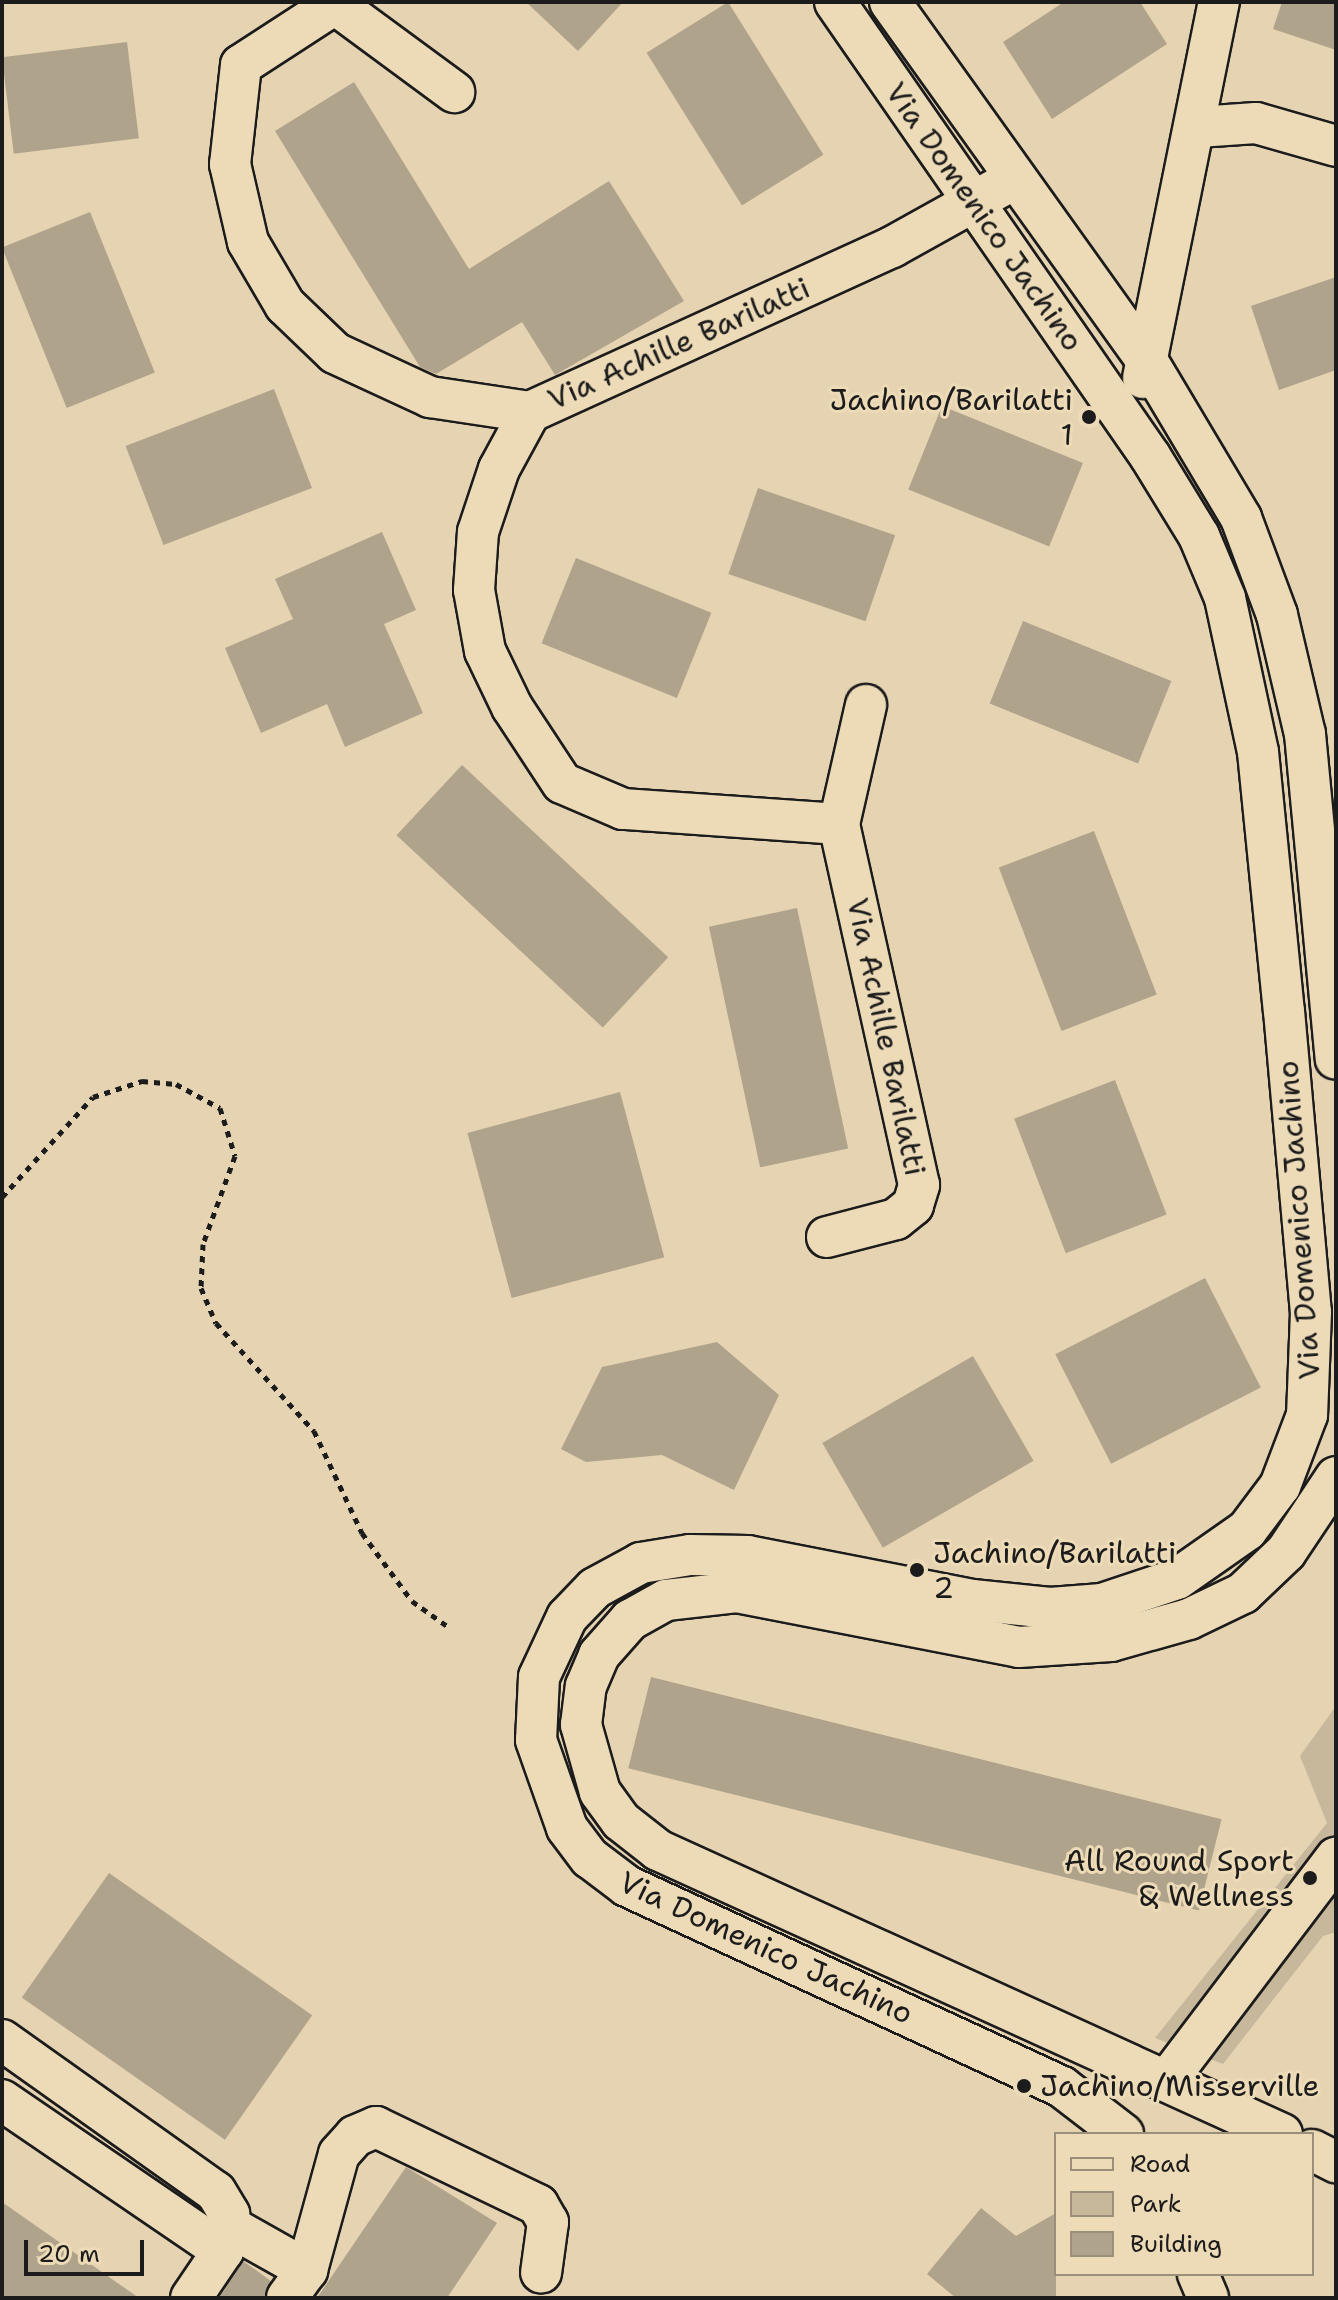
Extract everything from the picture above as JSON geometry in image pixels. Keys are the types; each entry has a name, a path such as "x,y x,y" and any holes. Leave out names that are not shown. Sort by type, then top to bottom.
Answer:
{"street":[{"name":"Via Domenico Jachino","path":"835,2 1121,415 1199,536 1231,618 1258,752 1284,1011 1311,1378 1293,1461 1247,1530 1164,1586 1085,1606 972,1600 748,1556 690,1555 641,1563 574,1608 543,1666 534,1713 538,1753 559,1814 590,1858 655,1902 1062,2087 1120,2132"},
{"name":"Via Domenico Jachino","path":"890,2 1148,362 1229,493 1281,628 1311,774 1336,1059"},
{"path":"1121,415 1148,362 1198,127 1219,2"},
{"path":"454,92 334,3 241,65 230,164 236,206 256,258 300,322 358,366 430,397 530,412"},
{"path":"1198,127 1256,123 1336,146"},
{"name":"Via Achille Barilatti","path":"839,824 612,807 572,790 550,769 485,651 474,590 485,503 530,412 892,247 1014,179"},
{"name":"Via Achille Barilatti","path":"827,1237 896,1219 913,1205 919,1185 839,824 866,705"},
{"path":"1284,1011 1332,1010"},
{"name":"Via Domenico Jachino","path":"1278,2132 1168,2079 670,1856 621,1821 593,1778 581,1725 586,1686 618,1631 666,1600 725,1591 1000,1645 1111,1641 1189,1619 1243,1593 1286,1552 1336,1477"},
{"path":"1168,2079 1336,1858"},
{"path":"882,2004 898,1958"},
{"path":"2,2040 216,2192 226,2238 191,2298"},
{"path":"2,2100 297,2284 339,2154 355,2136 376,2127 538,2205 548,2222 541,2273"},
{"path":"1314,2151 1336,2162"},
{"path":"1314,2176 1336,2176"}],"path":[{"path":"2,1197 93,1097 142,1081 176,1084 220,1108 235,1156 203,1244 201,1288 216,1323 314,1431 362,1533 412,1601 450,1628"}],"green space":[{"name":"All Round Sport & Wellness","path":"1336,1706 1336,1932 1323,1936 1223,2064 1155,2038 1327,1823 1300,1756"}],"building":[{"path":"526,2 623,2 578,51"},
{"path":"728,2 823,155 742,206 647,53"},
{"path":"1064,2 1140,2 1167,44 1052,119 1003,42"},
{"path":"1282,2 1336,2 1336,50 1273,29"},
{"path":"127,42 139,138 14,154 2,57"},
{"path":"354,82 469,269 609,181 684,301 555,375 522,322 436,374 420,367 275,131"},
{"path":"90,212 155,372 67,408 2,248"},
{"path":"1336,277 1336,370 1279,390 1251,306"},
{"path":"274,389 312,488 164,545 126,446"},
{"path":"942,406 1083,463 1049,546 908,489"},
{"path":"758,488 895,535 865,621 728,574"},
{"path":"382,532 416,610 384,624 423,713 345,747 327,704 261,733 225,648 293,619 275,579"},
{"path":"576,558 711,613 677,698 542,643"},
{"path":"1023,621 1171,681 1138,763 990,704"},
{"path":"462,765 668,957 603,1028 397,835"},
{"path":"1094,831 1157,994 1061,1031 999,868"},
{"path":"797,908 848,1149 760,1167 709,927"},
{"path":"1115,1080 1167,1214 1066,1253 1014,1119"},
{"path":"620,1092 664,1257 512,1298 467,1133"},
{"path":"1205,1278 1261,1388 1111,1464 1055,1354"},
{"path":"717,1342 779,1395 734,1490 662,1455 586,1462 561,1449 602,1367"},
{"path":"973,1356 1034,1461 883,1548 822,1443"},
{"path":"651,1677 1222,1819 1199,1910 628,1768"},
{"path":"109,1873 312,2015 225,2140 22,1998"},
{"path":"406,2167 497,2223 447,2298 317,2298"},
{"path":"2,2202 139,2298 2,2298"},
{"path":"981,2208 1016,2236 1054,2214 1056,2298 956,2298 927,2274"},
{"path":"243,2261 271,2281 264,2298 219,2298"}],"place":[{"name":"Jachino/Barilatti 1","path":"1089,417"},
{"name":"Jachino/Barilatti 2","path":"917,1570"},
{"name":"All Round Sport & Wellness","path":"1310,1878"},
{"name":"Jachino/Misserville","path":"1024,2086"}]}
